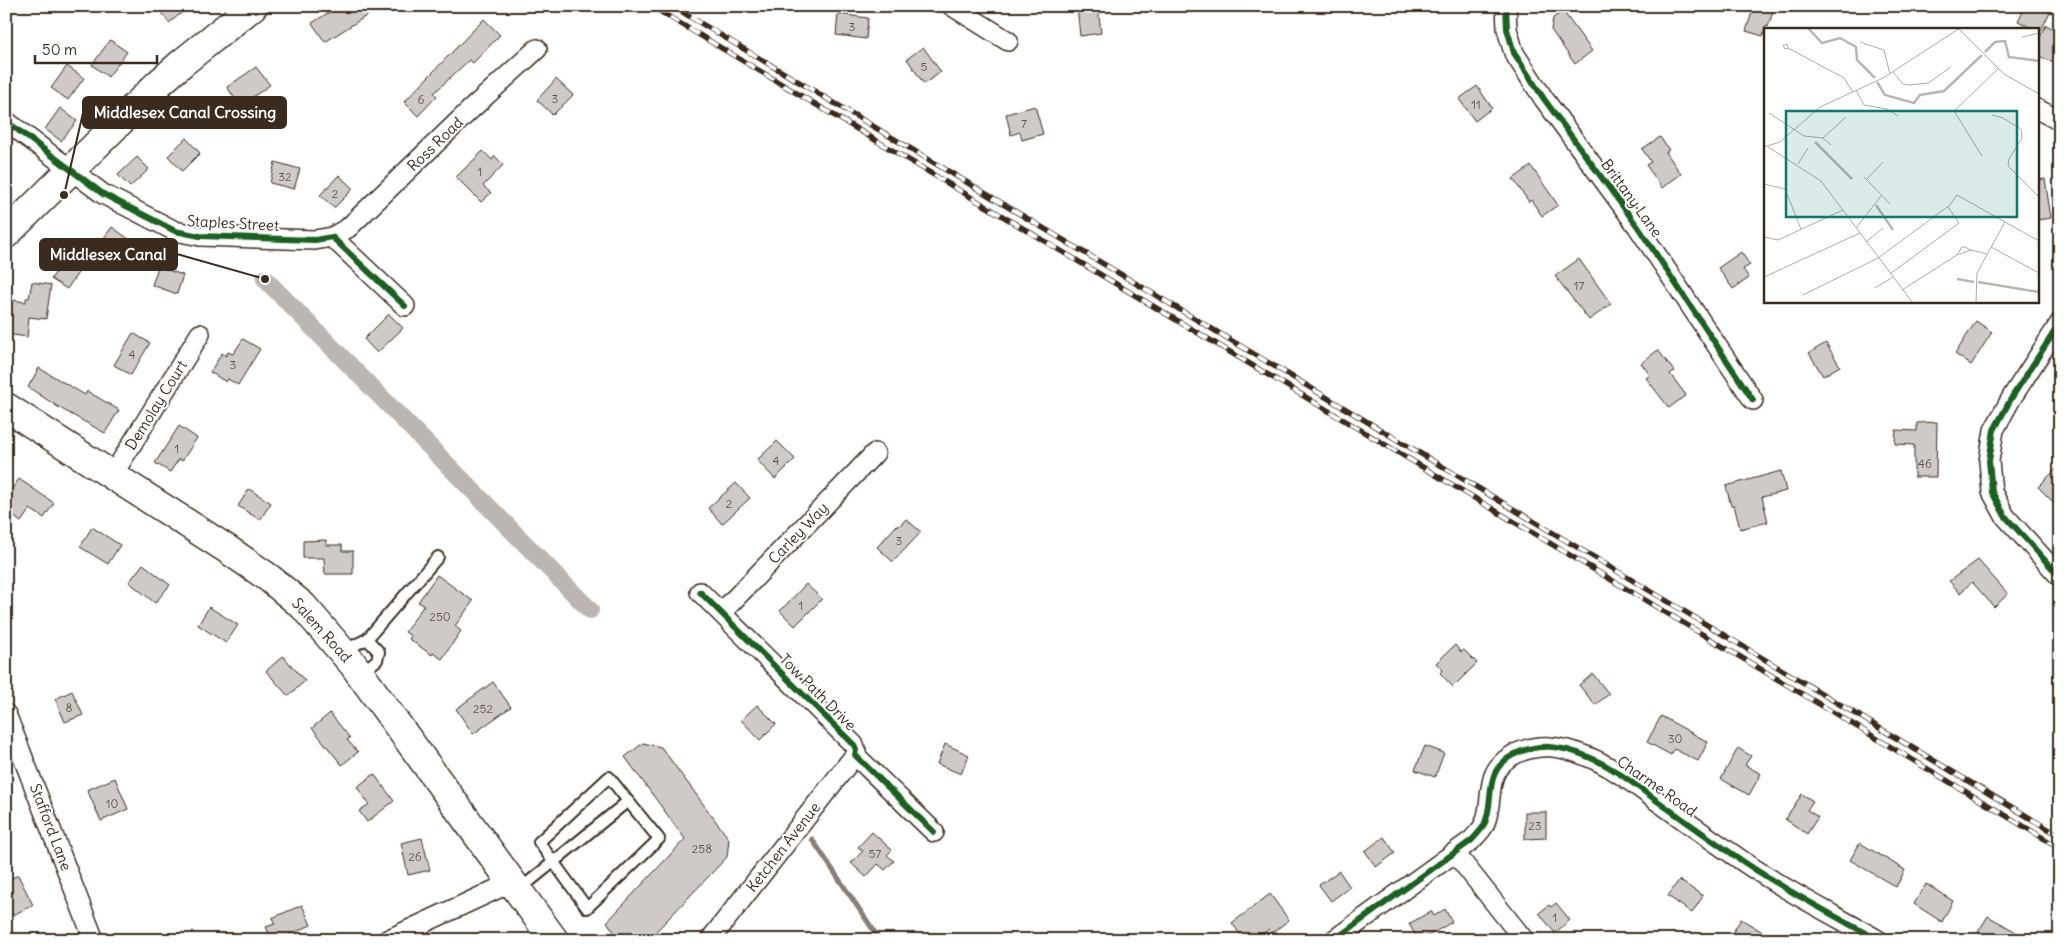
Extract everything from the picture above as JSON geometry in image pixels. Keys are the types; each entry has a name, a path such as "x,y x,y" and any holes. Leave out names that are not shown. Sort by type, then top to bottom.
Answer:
{"main road":[{"path":"6,234 69,170 182,63 253,6"},
{"name":"Salem Road","path":"6,407 269,578 303,606 343,651 554,940"}],"street":[{"path":"952,6 1008,41"},
{"name":"Brittany Lane","path":"1506,6 1507,29 1514,53 1544,99 1638,226 1753,400"},
{"name":"Ross Road","path":"332,237 348,228 537,48"},
{"path":"2038,110 2060,121"},
{"name":"Staples Street","path":"6,121 103,194 162,226 187,234 315,240 332,237"},
{"path":"332,237 405,306"},
{"path":"2060,323 2012,397 1994,430 1989,461 1992,492 2005,516 2060,577"},
{"name":"Demolay Court","path":"112,476 200,334"},
{"name":"Carley Way","path":"721,613 875,453"},
{"name":"Tow Path Drive","path":"700,592 854,746 856,750 855,755 934,832"},
{"name":"Stafford Lane","path":"6,714 94,940"},
{"name":"Charme Road","path":"1334,940 1472,840 1484,824 1491,783 1496,771 1512,756 1534,747 1545,745 1587,756 1618,772 1734,855 1790,890 1878,940"},
{"name":"Ketchen Avenue","path":"710,940 855,755"},
{"path":"1455,853 1524,940"},
{"path":"387,940 515,886"}],"lane":[{"path":"343,651 367,639 438,557"},
{"path":"360,674 377,660 379,652 367,639"},
{"path":"608,777 628,801 659,839 586,908 538,842 608,777"},
{"path":"515,886 553,862 628,801"}],"building":[{"path":"156,6 190,6 169,23"},
{"path":"339,6 382,6 325,42 312,23"},
{"path":"1077,6 1098,6 1101,33 1080,36"},
{"path":"1754,6 1775,6 1768,27 1764,28 1763,36 1746,31"},
{"path":"2025,6 2038,6 2050,12 2040,32 2038,28 2032,28 2018,21"},
{"path":"1563,11 1592,51 1575,64 1551,30 1553,18"},
{"path":"838,14 868,18 866,39 836,35"},
{"path":"484,19 500,35 473,63 469,60 434,93 437,96 418,116 404,102"},
{"path":"2046,25 2060,32 2060,66 2038,55 2038,41"},
{"path":"110,40 127,52 108,77 92,65"},
{"path":"923,47 941,72 924,84 907,59"},
{"path":"67,66 84,78 68,100 51,88"},
{"path":"256,67 270,85 240,106 227,87"},
{"path":"556,79 573,95 553,115 537,100"},
{"path":"1477,86 1492,108 1475,121 1459,99"},
{"path":"1035,106 1043,134 1022,140 1020,132 1011,135 1006,114"},
{"path":"60,108 77,121 61,141 45,129"},
{"path":"1660,137 1669,150 1666,152 1681,174 1662,188 1646,165 1651,162 1642,149"},
{"path":"186,138 200,153 182,171 168,156"},
{"path":"483,151 492,160 495,156 503,165 483,186 491,193 481,202 456,177"},
{"path":"137,157 149,169 130,187 118,175"},
{"path":"275,162 300,169 294,189 270,183"},
{"path":"1531,166 1558,205 1542,216 1531,200 1529,202 1513,179"},
{"path":"339,175 353,189 334,208 320,195"},
{"path":"2045,179 2051,218 2038,220 2038,180"},
{"path":"112,227 133,242 122,257 101,242"},
{"path":"1741,252 1750,265 1743,269 1749,278 1733,289 1718,268"},
{"path":"66,257 82,267 67,289 51,279"},
{"path":"1579,259 1611,304 1589,320 1555,276"},
{"path":"158,267 183,275 177,294 152,285"},
{"path":"32,282 51,285 46,319 29,317 27,337 7,334 12,300 26,302 26,298 29,298"},
{"path":"389,314 403,328 377,353 364,339"},
{"path":"1976,321 1992,332 1971,365 1955,354"},
{"path":"133,333 150,343 131,375 114,365"},
{"path":"243,339 260,349 238,385 228,379 226,382 210,372 222,353 226,356 228,352 233,354"},
{"path":"1826,343 1840,366 1823,376 1809,353"},
{"path":"1658,350 1674,371 1670,374 1686,395 1669,408 1646,378 1650,375 1641,363"},
{"path":"39,368 85,395 87,391 119,410 105,433 58,407 28,387"},
{"path":"1937,422 1936,477 1914,477 1914,445 1895,444 1896,430 1917,431 1917,423"},
{"path":"179,426 197,438 182,461 179,459 170,472 155,463"},
{"path":"777,441 795,459 775,479 757,460"},
{"path":"2060,465 2060,509 2038,487"},
{"path":"1781,471 1786,491 1762,497 1768,522 1740,529 1734,505 1731,506 1726,486"},
{"path":"19,479 54,503 44,518 30,509 21,522 6,511 6,497"},
{"path":"736,483 750,498 722,524 708,508"},
{"path":"249,489 271,503 260,520 238,506"},
{"path":"906,519 921,532 893,562 877,547 897,525 899,526"},
{"path":"92,527 120,545 108,564 80,547"},
{"path":"326,540 326,545 342,545 342,551 353,551 353,574 325,574 324,558 303,558 303,541"},
{"path":"1978,560 2008,594 1994,607 1972,582 1960,593 1949,581"},
{"path":"143,564 170,585 155,603 129,582"},
{"path":"437,575 473,601 455,626 461,631 442,659 433,653 432,655 409,639 411,636 405,632 424,605 418,602"},
{"path":"806,584 822,599 795,626 780,611"},
{"path":"209,607 238,625 226,643 198,625"},
{"path":"1455,645 1461,652 1464,650 1477,663 1453,687 1440,673 1443,670 1436,663"},
{"path":"283,656 305,681 288,696 266,671"},
{"path":"1593,674 1609,694 1595,705 1579,685"},
{"path":"493,682 511,707 473,734 456,709"},
{"path":"72,691 83,715 65,722 55,699"},
{"path":"757,705 776,724 760,740 741,720"},
{"path":"330,713 350,738 347,740 358,752 342,765 312,728"},
{"path":"1661,716 1708,742 1698,761 1674,749 1671,755 1647,742"},
{"path":"643,743 661,747 729,839 727,857 648,940 620,940 607,922 685,839 625,757"},
{"path":"945,744 969,755 961,774 937,764"},
{"path":"1425,746 1444,753 1435,777 1415,770"},
{"path":"1738,748 1751,756 1745,765 1761,774 1749,795 1721,779"},
{"path":"374,774 394,801 367,822 359,811 369,804 357,787"},
{"path":"115,778 128,809 101,821 87,790"},
{"path":"1802,794 1813,801 1807,810 1818,817 1807,834 1785,819"},
{"path":"1525,812 1546,812 1546,838 1525,839"},
{"path":"872,832 892,850 887,855 894,861 885,870 878,864 866,877 851,863 863,851 858,847"},
{"path":"1384,837 1395,853 1376,867 1365,851"},
{"path":"422,838 430,870 408,875 401,843"},
{"path":"1860,843 1905,870 1896,887 1850,860"},
{"path":"1339,871 1350,887 1331,901 1319,885"},
{"path":"18,875 33,905 13,915 6,902 6,881"},
{"path":"1679,880 1703,896 1692,913 1668,896"},
{"path":"1926,884 1953,901 1942,922 1914,904"},
{"path":"1270,894 1289,920 1272,933 1269,929 1255,940 1244,940 1232,923"},
{"path":"1556,903 1570,920 1555,933 1539,913 1549,905 1551,907"},
{"path":"302,905 311,925 278,940 272,940 266,927 275,924 272,918"},
{"path":"1445,909 1452,922 1418,940 1409,924 1431,911 1434,916"},
{"path":"1988,916 2030,940 1990,940 1978,932"},
{"path":"1741,919 1776,940 1728,940"}],"waterway":[{"path":"265,279 590,610"},
{"path":"812,839 880,940"}],"railway":[{"path":"651,6 2060,848"},
{"path":"672,6 2060,836"}],"cycle path":[{"path":"1506,6 1507,29 1514,53 1544,99 1638,227 1753,400"},
{"path":"6,121 103,194 175,231 200,236 315,240 332,237 405,306"},
{"path":"2060,323 2012,397 1994,430 1989,461 1992,492 2005,516 2060,577"},
{"path":"700,592 854,745 855,755 934,832"},
{"path":"1334,940 1472,840 1484,825 1493,778 1497,770 1503,762 1513,755 1531,748 1540,747 1568,750 1596,760 1614,770 1766,877 1878,940"}],"place":[{"name":"Middlesex Canal Crossing","path":"64,195"},
{"name":"Middlesex Canal","path":"265,279"}]}
